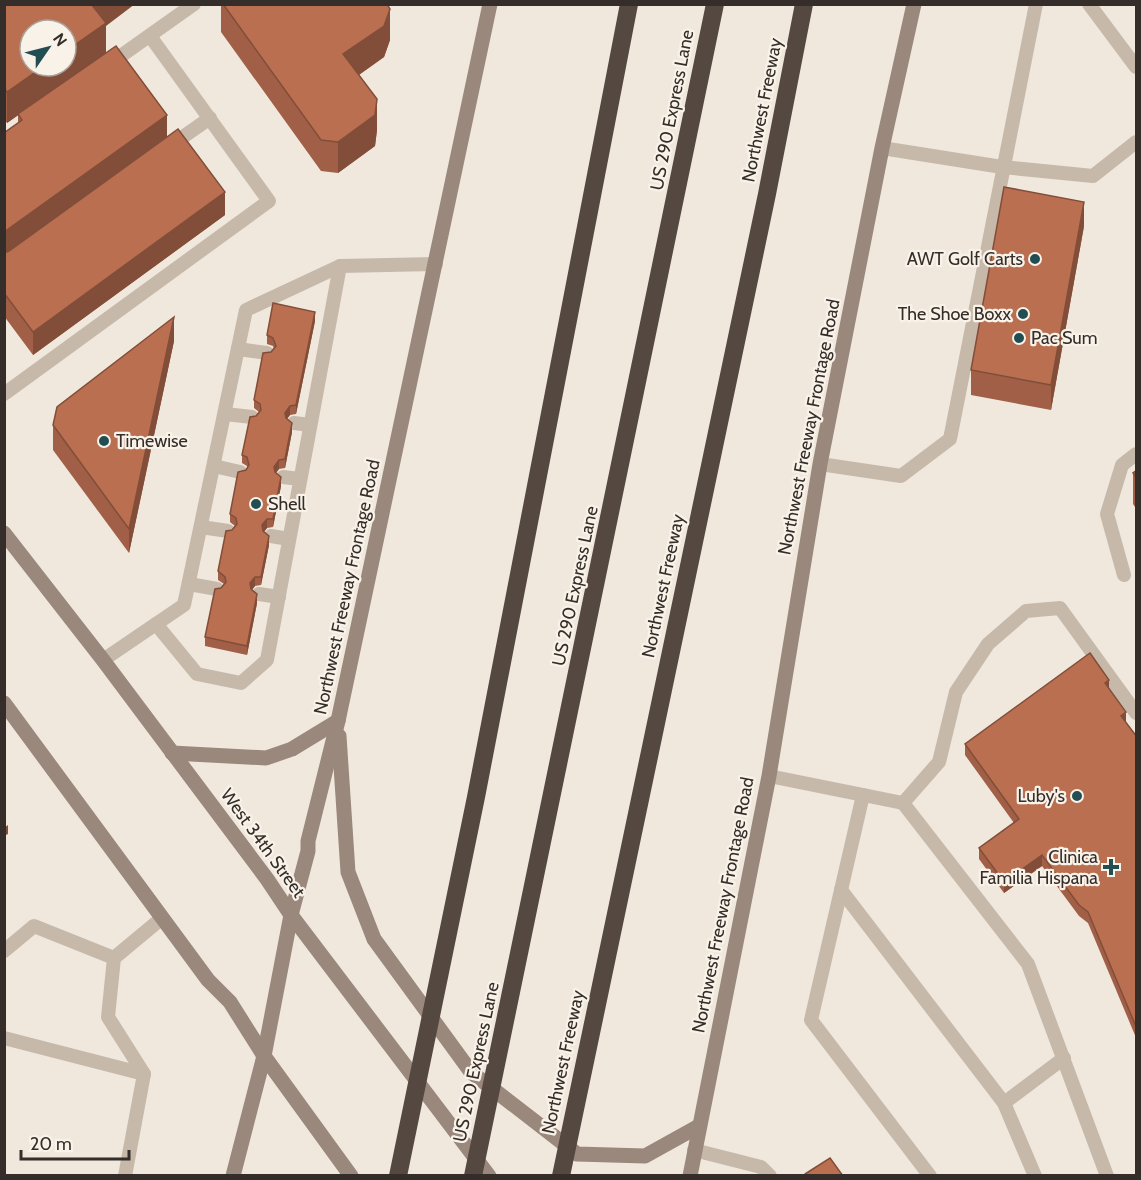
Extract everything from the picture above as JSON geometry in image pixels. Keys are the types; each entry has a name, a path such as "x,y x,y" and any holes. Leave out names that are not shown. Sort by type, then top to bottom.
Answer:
{"highway":[{"path":"398,1176 476,797 630,4"},
{"name":"US 290 Express Lane","path":"473,1176 715,4"},
{"name":"Northwest Freeway","path":"561,1176 762,218 804,4"}],"main road":[{"name":"Northwest Freeway Frontage Road","path":"233,1176 264,1056 291,915 338,722 490,4"},
{"name":"Northwest Freeway Frontage Road","path":"690,1176 769,776 820,464 882,148 914,4"},
{"name":"West 34th Street","path":"4,533 103,660 267,879 291,915 489,1176"},
{"path":"4,703 208,981 230,1002 264,1056 351,1176"},
{"path":"172,753 267,758 292,749 338,722 348,872 374,939 471,1072 577,1154 645,1156 699,1126"}],"lane":[{"path":"92,75 194,4"},
{"path":"820,464 902,476 950,439 1036,4"},
{"path":"1089,4 1137,67"},
{"path":"4,394 269,201 150,36"},
{"path":"163,152 210,118"},
{"path":"882,148 1002,167 1093,176 1137,142"},
{"path":"103,660 184,605 246,310 340,266 436,264"},
{"path":"156,624 197,674 241,683 267,660 340,266"},
{"path":"238,349 267,353"},
{"path":"308,358 322,361"},
{"path":"225,414 252,417"},
{"path":"294,423 310,425"},
{"path":"1124,575 1107,514 1122,465 1137,454"},
{"path":"214,466 240,472"},
{"path":"283,477 300,479"},
{"path":"201,527 228,531"},
{"path":"271,536 289,539"},
{"path":"189,584 217,589"},
{"path":"259,594 279,597"},
{"path":"903,803 939,762 956,692 988,644 1026,611 1060,608 1137,713"},
{"path":"769,776 903,803 1028,964 1107,1176"},
{"path":"863,795 811,1020 930,1176"},
{"path":"842,890 1004,1103 1035,1176"},
{"path":"125,1176 144,1074 108,1017 114,958 162,918"},
{"path":"4,951 34,926 114,958"},
{"path":"4,1038 144,1074"},
{"path":"1004,1103 1064,1058"},
{"path":"694,1150 761,1167 770,1176"}],"building":[{"path":"4,4 93,4 106,23 78,43 78,18 18,18 18,78 27,78 7,92 4,88"},
{"path":"223,4 387,4 390,9 384,26 343,54 377,99 375,115 338,142 321,140"},
{"path":"116,46 167,115 4,232 4,133 22,120 18,114 70,78 78,78 78,72"},
{"path":"178,129 225,192 33,332 4,293 4,253"},
{"path":"1004,187 1084,202 1051,385 971,370"},
{"name":"Shell","path":"273,303 315,312 296,405 290,406 285,413 286,418 292,423 285,459 279,460 274,467 275,472 281,477 273,519 267,519 262,525 263,531 269,536 261,577 255,577 250,583 251,589 257,594 247,646 205,637 215,589 221,588 226,582 225,577 218,571 226,531 232,530 237,524 236,518 230,514 238,472 246,470 249,465 247,457 242,455 250,417 256,416 261,410 260,404 254,400 263,353 271,352 276,346 273,338 267,335"},
{"name":"Timewise","path":"174,317 129,529 53,425 57,407"},
{"path":"1090,653 1109,680 1105,683 1126,712 1121,716 1137,737 1137,1029 1088,912 1079,905 1042,855 1004,882 979,848 1019,819 965,744"},
{"path":"830,1158 843,1176 805,1176 805,1174"}],"place":[{"name":"AWT Golf Carts","path":"1035,259"},
{"name":"The Shoe Boxx","path":"1023,314"},
{"name":"Pac Sum","path":"1019,338"},
{"name":"Timewise","path":"104,441"},
{"name":"Shell","path":"256,504"},
{"name":"Luby's","path":"1077,796"},
{"name":"Clinica Familia Hispana","path":"1111,867"}]}
